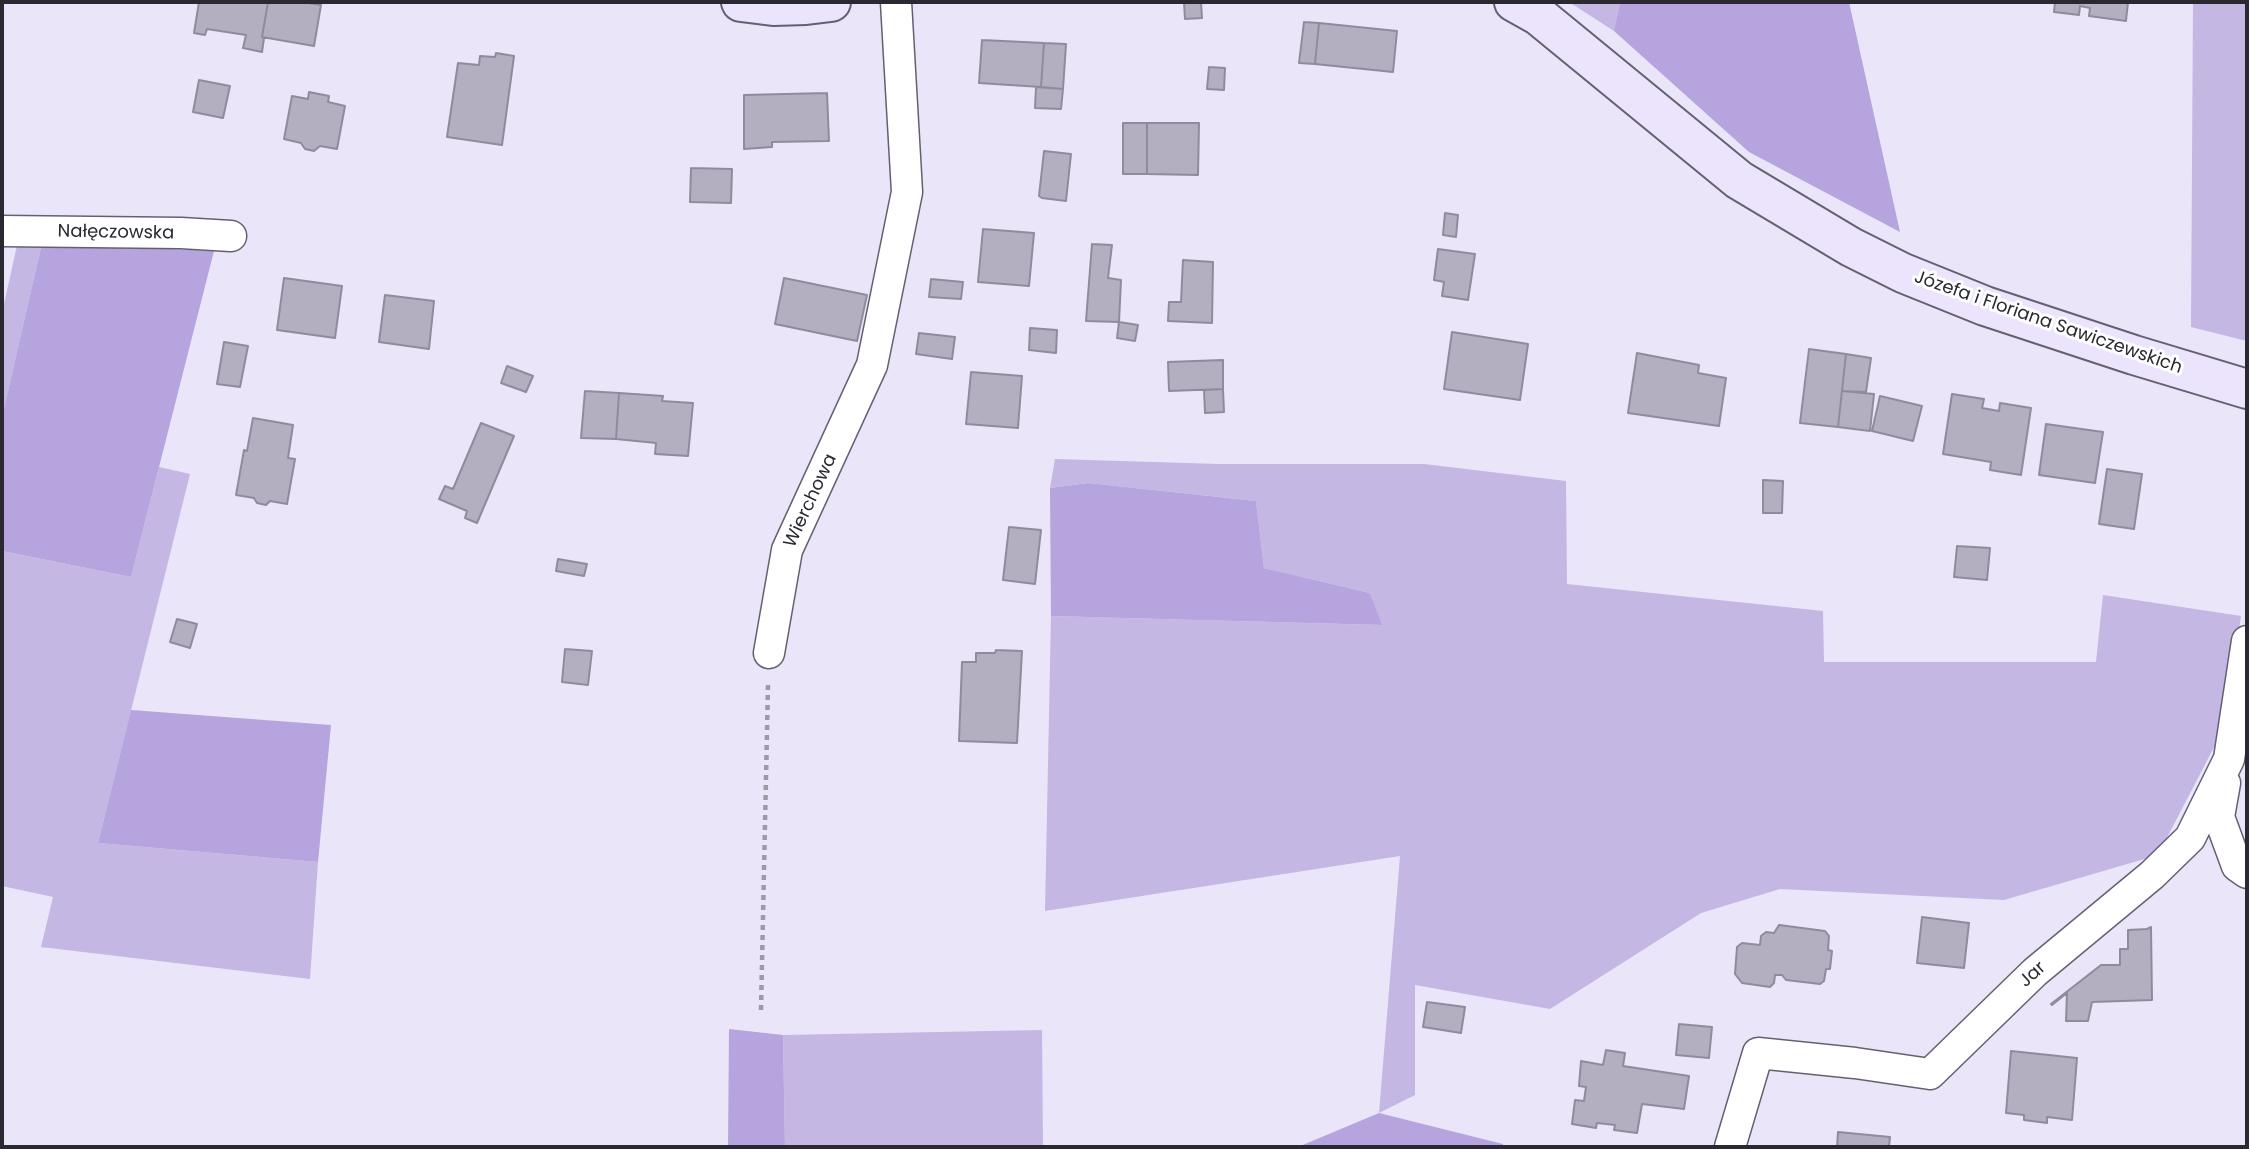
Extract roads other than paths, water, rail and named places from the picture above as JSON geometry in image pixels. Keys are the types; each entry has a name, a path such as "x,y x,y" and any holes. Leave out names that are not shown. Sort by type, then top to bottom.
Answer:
{"street":[{"path":"741,2 773,6 814,3"},
{"name":"Wierchowa","path":"769,653 787,551 872,365 907,192 896,2"},
{"name":"Józefa i Floriana Sawiczewskich","path":"1514,2 1539,16 1739,180 1851,247 1903,273 1985,306 2247,389"},
{"name":"Nałęczowska","path":"2,231 230,236"},
{"name":"Jar","path":"1730,1147 1758,1053 1930,1074 2035,972 2152,875 2190,838 2229,759 2247,641"},
{"path":"2229,759 2219,817 2237,866 2247,873"}]}
